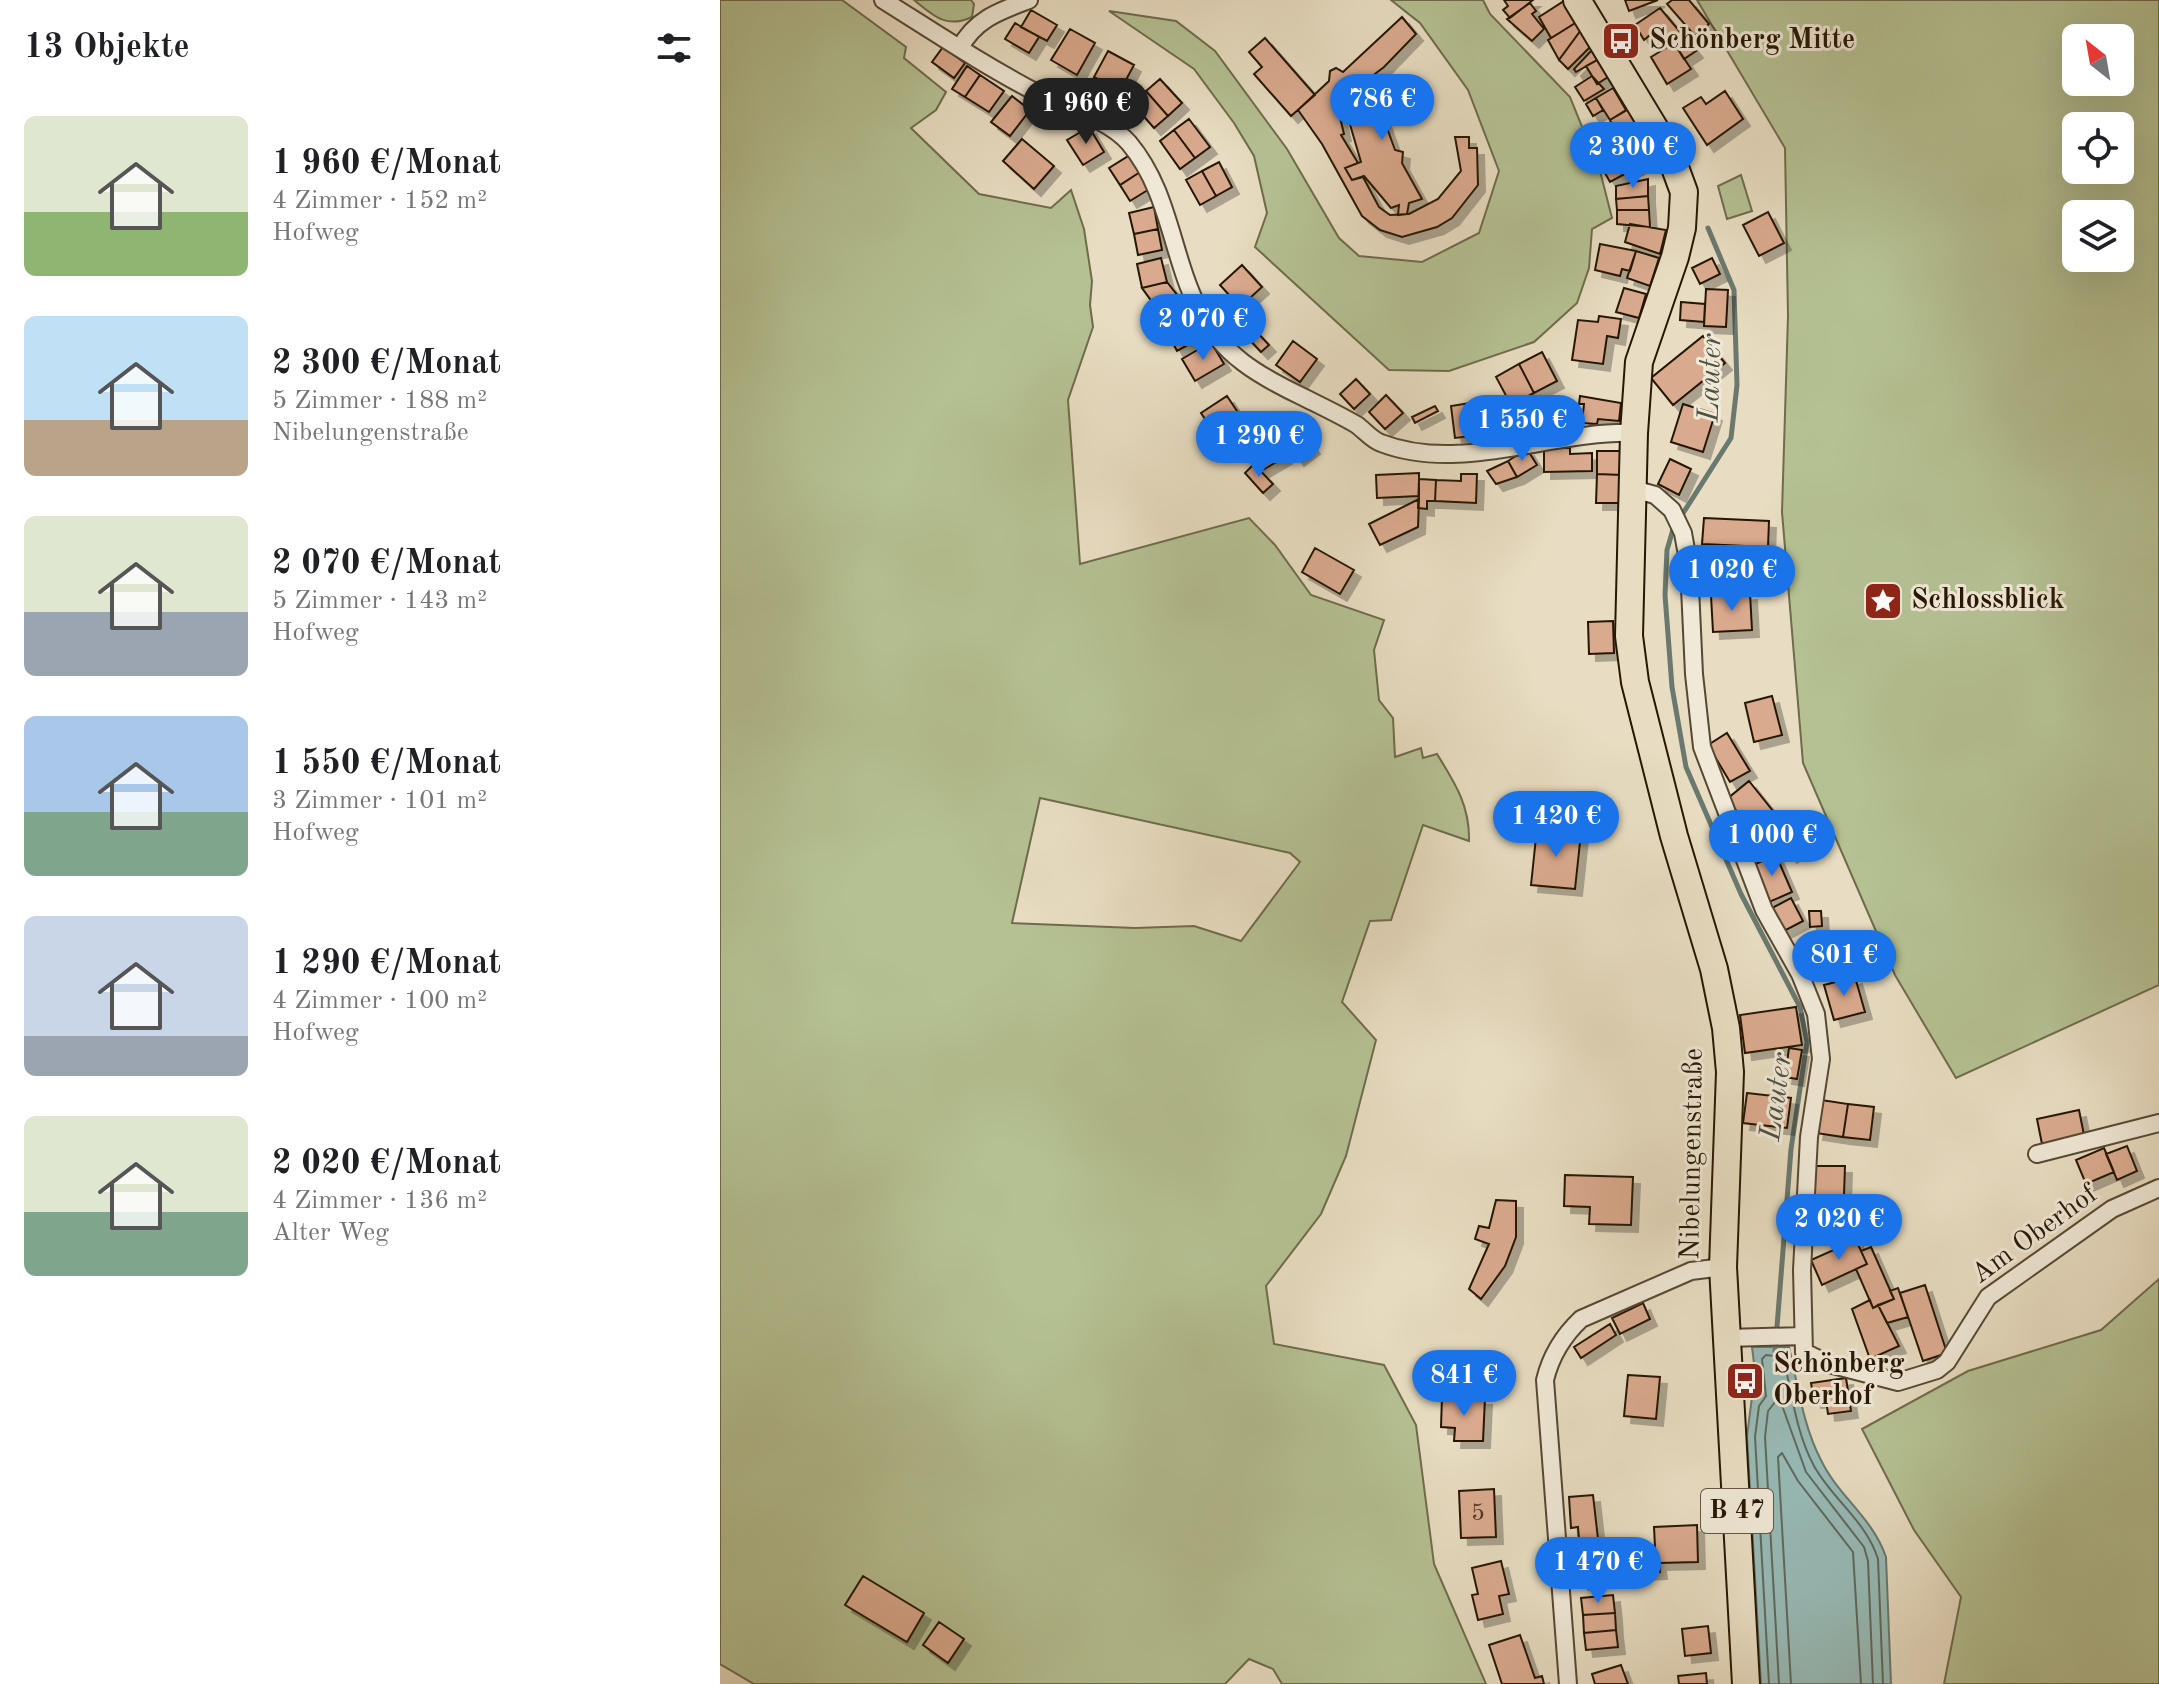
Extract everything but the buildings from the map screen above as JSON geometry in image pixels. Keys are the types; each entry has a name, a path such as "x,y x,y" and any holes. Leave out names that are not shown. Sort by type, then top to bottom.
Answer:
{"main road":[{"name":"Nibelungenstraße","path":"1577,0 1670,154 1684,192 1682,228 1675,257 1639,362 1634,433 1629,636 1635,682 1674,836 1714,969 1726,1028 1730,1072 1723,1267 1738,1338 1746,1684"}],"street":[{"path":"883,0 960,48 1127,141 1151,174 1167,213 1180,267 1200,311 1225,348 1254,373 1338,414 1378,443 1418,452 1455,453 1602,432 1634,433"},
{"path":"960,48 969,31 989,7 1029,0"},
{"path":"1633,489 1655,495 1672,510 1683,533 1689,566 1694,674 1702,747 1764,910 1800,974 1816,1014 1821,1059 1809,1137 1799,1336 1738,1338"},
{"name":"Am Oberhof","path":"2037,1154 2159,1123"},
{"name":"Am Oberhof","path":"1799,1336 1804,1352 1829,1364 1898,1382 1924,1376 1947,1362 1988,1297 2112,1209 2159,1188"},
{"path":"1568,1684 1546,1394 1550,1360 1568,1332 1581,1319 1691,1271 1723,1267"}],"green space":[{"path":"720,0 842,0 906,47 904,58 946,92 936,110 911,128 979,194 1051,208 1071,190 1084,229 1092,281 1090,305 1093,327 1068,400 1080,564 1249,518 1275,545 1311,595 1384,620 1374,650 1379,700 1393,718 1395,757 1421,748 1423,758 1437,754 1460,795 1467,817 1469,841 1423,825 1391,920 1370,921 1342,1002 1376,1040 1346,1156 1321,1214 1266,1286 1274,1344 1384,1365 1416,1425 1434,1564 1486,1684 1282,1684 1273,1669 1249,1659 1225,1684 754,1684 720,1664","holes":["1040,798 1290,853 1300,862 1241,941 1194,926 1135,928 1012,923"]},
{"path":"914,0 971,0 974,4 972,17 947,21 934,16"},
{"path":"1391,0 1483,0 1490,14 1570,97 1600,171 1612,218 1592,229 1589,268 1577,303 1534,342 1449,371 1389,370 1255,247 1267,213 1254,156 1234,123 1194,69 1109,11 1176,21 1215,51 1287,149 1339,238 1359,256 1422,262 1479,233 1499,171 1468,90 1420,23"},
{"path":"1697,0 2159,0 2159,985 1956,1078 1895,975 1803,763 1782,512 1788,316 1785,148"},
{"path":"1741,175 1752,211 1727,219 1718,186"},
{"path":"2159,1279 2159,1684 1944,1684 1961,1597 1914,1530 1862,1429 1968,1371 2101,1330"}],"water":[{"path":"1752,1347 1789,1347 1815,1447 1836,1485 1873,1530 1886,1557 1891,1684 1761,1684 1747,1436 1752,1397 1758,1396"}],"waterway":[{"name":"Lauter","path":"1680,518 1731,438 1737,385 1734,290 1708,228"},
{"name":"Lauter","path":"1674,526 1667,550 1665,595 1672,687 1686,767 1741,894 1800,1007 1807,1042 1791,1149 1775,1352"}],"place":[{"name":"Schönberg Mitte","path":"1621,41"},
{"name":"Schlossblick","path":"1883,601"},
{"name":"Schönberg Oberhof","path":"1745,1381"}]}
